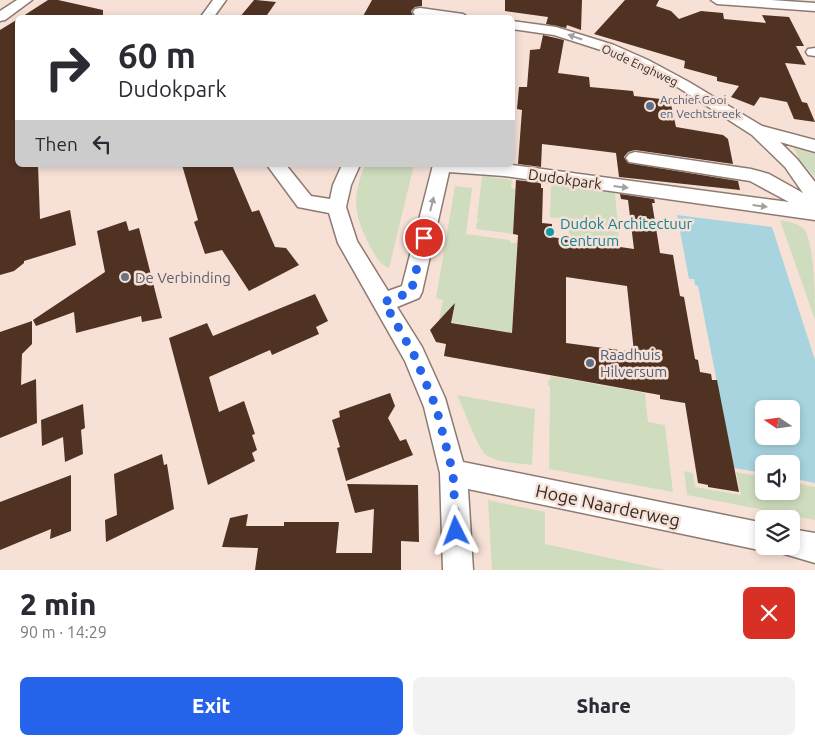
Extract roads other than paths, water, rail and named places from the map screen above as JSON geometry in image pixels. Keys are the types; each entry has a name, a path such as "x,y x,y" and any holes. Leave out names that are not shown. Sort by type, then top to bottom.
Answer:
{"street":[{"path":"0,17 26,0"},
{"path":"208,15 220,0"},
{"path":"717,0 815,7"},
{"path":"420,10 447,15"},
{"name":"Oude Enghweg","path":"515,25 556,31 609,48 677,81 758,131 791,163 815,196"},
{"name":"Oude Enghweg","path":"758,131 815,146"},
{"path":"635,158 751,175 763,179 815,208"},
{"path":"278,167 305,202 337,207"},
{"path":"349,167 342,184 337,207 348,243 414,355 436,407 453,473 458,570"},
{"name":"Dudokpark","path":"384,302 411,292 441,167"},
{"name":"Dudokpark","path":"477,167 815,213"},
{"name":"Hoge Naarderweg","path":"453,473 755,535"},
{"path":"800,545 815,548"}],"water":[{"path":"677,215 772,227 815,360 815,483 800,480 800,455 755,455 755,472 734,468 698,286 695,285 694,279 689,279"}],"place":[{"name":"Archief Gooi en Vechtstreek","path":"650,106"},
{"name":"Dudok Architectuur Centrum","path":"550,232"},
{"name":"De Verbinding","path":"125,277"},
{"name":"Raadhuis Hilversum","path":"590,363"}]}
